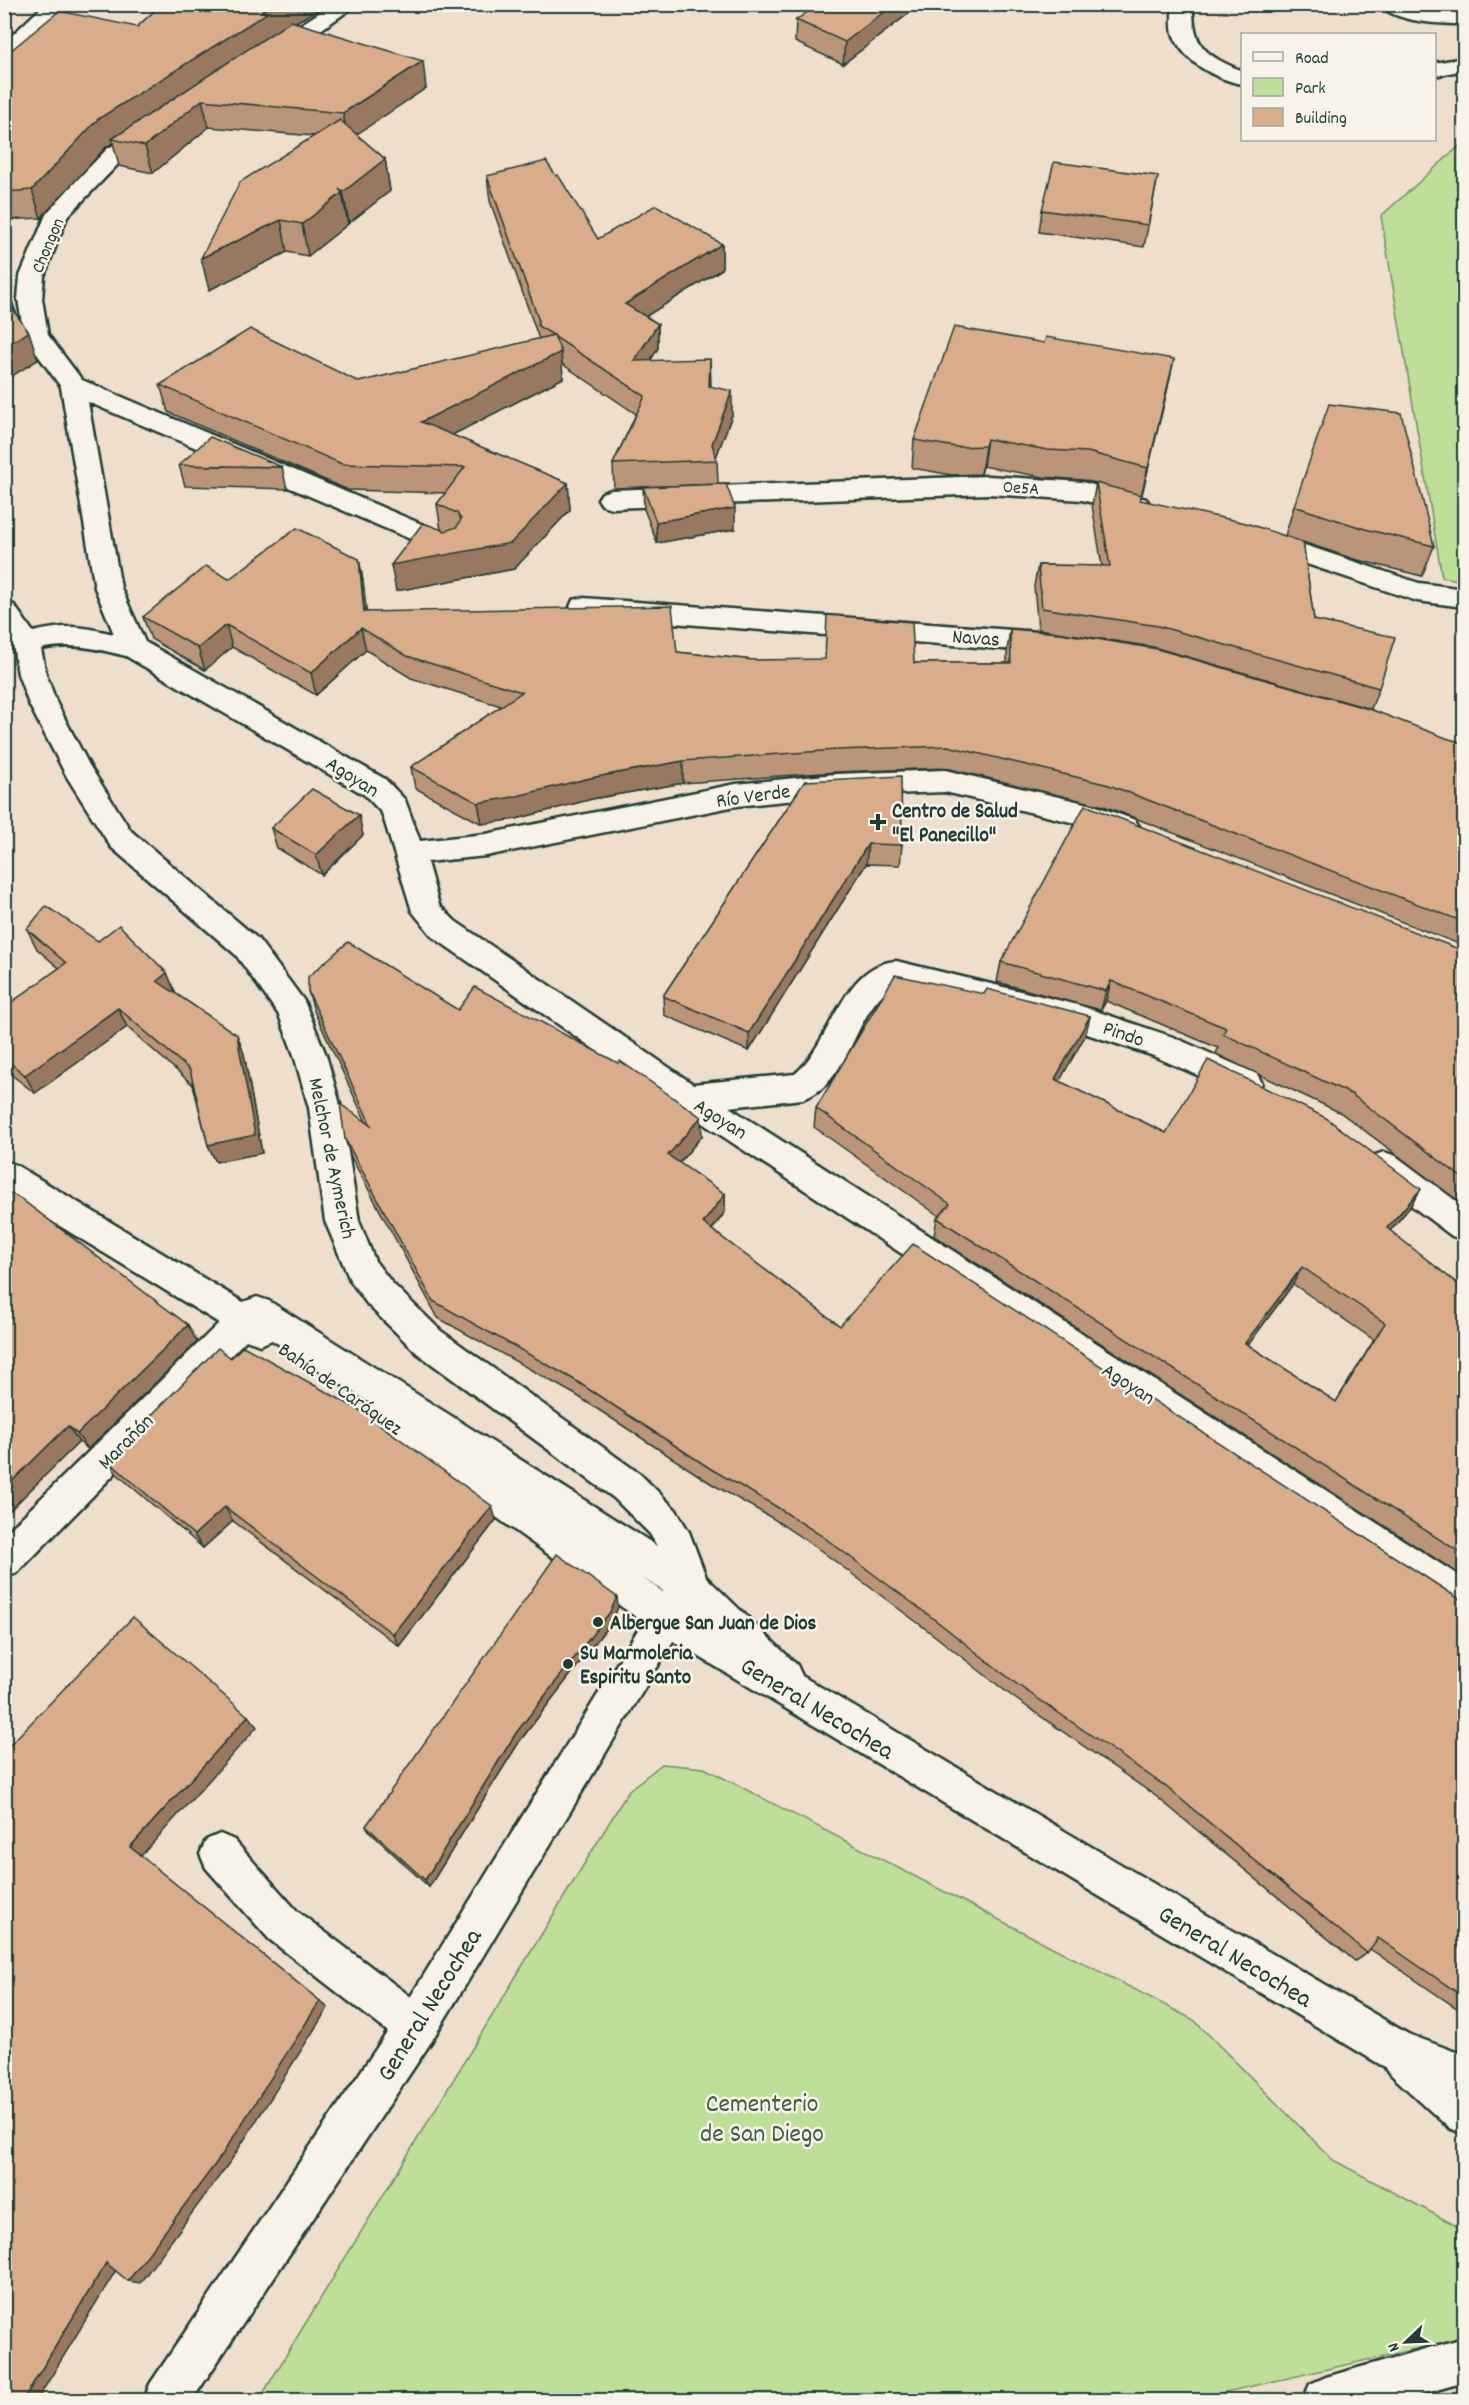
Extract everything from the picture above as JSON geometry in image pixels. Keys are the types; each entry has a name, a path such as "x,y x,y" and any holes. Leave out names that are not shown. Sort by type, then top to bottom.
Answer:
{"street":[{"path":"4,56 58,4"},
{"path":"255,64 348,4"},
{"path":"1183,4 1184,34 1195,51 1214,67 1241,78"},
{"path":"1390,4 1403,12 1425,17 1464,18"},
{"path":"1436,70 1464,64"},
{"name":"Chongon","path":"134,648 108,588 74,386 36,336 30,299 32,276 56,215 115,154 175,116"},
{"path":"74,386 450,546"},
{"name":"Oe5A","path":"611,499 988,485 1082,491 1159,511"},
{"path":"1236,532 1418,592 1464,598"},
{"name":"Navas","path":"583,607 1077,646"},
{"name":"Melchor de Aymerich","path":"4,612 26,643 32,674 43,704 77,770 122,839 247,947 293,1010 310,1055 325,1107 342,1221 362,1270 381,1294 429,1342 627,1486 663,1522 675,1544 679,1602"},
{"name":"Agoyan","path":"26,643 61,635 86,637 134,648 375,787 394,808 419,891 428,911 444,929 689,1098 1464,1600"},
{"name":"Río Verde","path":"410,855 431,850 486,845 544,835 736,795 836,785 945,782 1093,816 1155,840"},
{"name":"Pindo","path":"689,1098 802,1086 816,1075 864,994 879,978 889,973 914,976 1078,1018 1162,1046 1268,1094"},
{"path":"1365,1152 1464,1226"},
{"path":"4,1175 243,1318 257,1312 679,1602 795,1688 1396,2050 1464,2076"},
{"name":"Marañón","path":"4,1561 229,1336 243,1318"},
{"name":"General Necochea","path":"166,2400 416,2027 679,1602"},
{"path":"220,1854 283,1925 416,2027"},
{"path":"1396,2050 1464,2113"},
{"path":"1326,2400 1464,2360"}],"green space":[{"path":"1464,142 1464,581 1442,577 1381,216"},
{"name":"Cementerio de San Diego","path":"662,1764 704,1768 1194,2020 1333,2160 1464,2230 1464,2338 1191,2400 259,2400 629,1790"}],"building":[{"path":"162,4 273,4 261,11 267,13 98,119 32,190 4,192 4,58 59,11 137,27"},
{"path":"819,4 894,4 845,42 796,20"},
{"path":"291,21 423,61 343,113 202,100 145,146 112,139"},
{"path":"340,120 385,159 343,192 339,189 342,193 302,224 281,220 201,258 240,182"},
{"path":"546,161 556,176 558,175 598,239 656,205 722,244 625,304 658,324 634,361 710,359 709,386 732,391 712,444 717,460 613,464 645,396 538,326 538,318 487,176"},
{"path":"1054,162 1158,176 1148,225 1042,210"},
{"path":"10,296 13,310 29,332 4,347 4,299"},
{"path":"954,327 1044,343 1046,337 1174,359 1148,468 1088,452 1048,450 987,439 985,446 956,447 914,440"},
{"path":"250,329 359,382 554,335 561,352 421,422 568,483 511,543 391,565 423,523 445,531 457,527 461,519 457,513 437,504 465,467 342,464 160,385"},
{"path":"1329,404 1401,413 1434,546 1365,529 1294,506"},
{"path":"210,437 282,467 179,465"},
{"path":"1096,483 1141,495 1140,500 1246,523 1303,542 1314,620 1395,637 1379,688 1158,626 1042,608 1038,565 1110,566"},
{"path":"726,484 735,508 656,522 643,487"},
{"path":"297,528 359,559 364,612 672,606 677,652 753,660 825,659 827,615 912,622 914,663 1011,663 1010,629 1060,633 1157,649 1372,710 1464,743 1464,922 1109,785 948,746 837,750 683,761 590,778 478,803 411,767 522,692 407,656 361,628 311,673 226,625 198,648 143,617 206,566 229,579"},
{"path":"901,776 902,845 868,844 749,1033 663,996 805,781"},
{"path":"312,789 359,815 316,855 271,828"},
{"path":"1085,805 1464,951 1464,1179 1351,1094 1223,1034 1226,1028 1111,981 1106,991 1001,962"},
{"path":"46,906 98,941 119,925 167,973 157,981 237,1035 255,1135 208,1145 190,1070 118,1008 25,1075 4,1058 4,1008 66,963 27,929"},
{"path":"348,942 458,1010 475,987 618,1063 620,1061 701,1117 668,1155 725,1194 703,1223 840,1326 913,1244 1464,1602 1464,1997 1378,1938 1367,1953 1165,1786 1018,1685 822,1536 711,1469 573,1379 433,1301 345,1139 340,1104 371,1125 308,991 308,977"},
{"path":"895,975 984,994 987,989 1090,1016 1055,1079 1166,1133 1208,1060 1326,1118 1421,1189 1387,1228 1464,1289 1464,1555 937,1218 950,1204 816,1108","holes":["1302,1267 1385,1323 1336,1402 1245,1343"]},
{"path":"4,1190 21,1199 188,1325 77,1434 68,1426 4,1489"},
{"path":"243,1346 361,1411 492,1506 393,1634 225,1507 194,1535 107,1460 218,1348 231,1358"},
{"path":"557,1554 617,1597 610,1612 516,1733 425,1880 366,1826"},
{"path":"133,1617 248,1716 130,1847 320,2001 222,2155 128,2281 106,2263 23,2400 4,2400 4,1751"}],"place":[{"name":"Centro de Salud \"El Panecillo\"","path":"878,822"},
{"name":"Albergue San Juan de Dios","path":"598,1622"},
{"name":"Su Marmoleria Espiritu Santo","path":"568,1664"}]}
